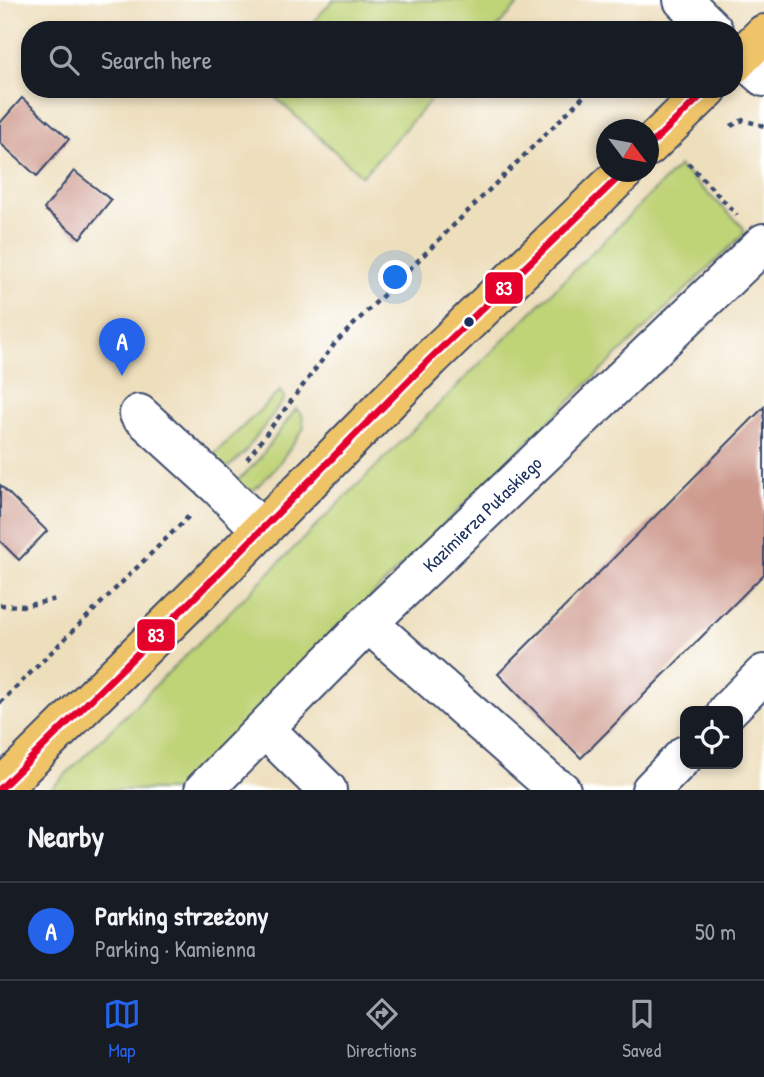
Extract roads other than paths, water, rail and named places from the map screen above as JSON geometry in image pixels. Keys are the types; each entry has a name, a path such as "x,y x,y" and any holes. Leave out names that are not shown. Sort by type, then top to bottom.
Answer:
{"main road":[{"path":"666,152 702,98"},
{"path":"0,789 430,359 614,182"}],"street":[{"path":"682,0 704,21"},
{"name":"Kazimierza Pułaskiego","path":"204,790 368,623 764,243"},
{"path":"139,414 261,529"},
{"path":"368,623 561,790"},
{"path":"732,706 764,674"},
{"path":"265,729 327,790"},
{"path":"651,790 680,760"}],"place":[{"name":"Parking strzeżony","path":"122,376"}]}
